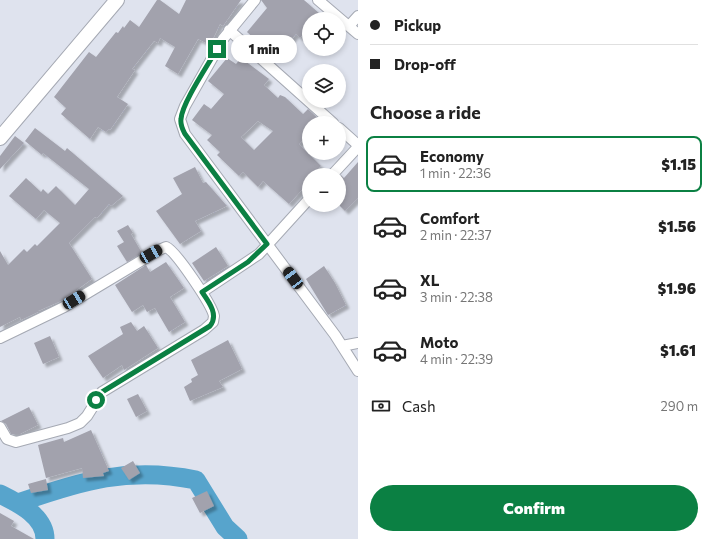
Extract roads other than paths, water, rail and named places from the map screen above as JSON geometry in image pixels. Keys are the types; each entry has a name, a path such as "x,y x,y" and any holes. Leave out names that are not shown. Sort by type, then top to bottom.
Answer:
{"main road":[{"path":"0,138 117,0"}],"street":[{"path":"255,0 229,30 185,106 180,119 181,125 185,134 342,346 358,371"},
{"path":"318,0 358,34"},
{"path":"349,26 358,16"},
{"path":"229,30 325,116"},
{"path":"338,168 358,146 346,135"},
{"path":"202,292 248,262 302,207"},
{"path":"0,338 64,307 163,248 172,251 202,292 213,312 214,320 210,326 102,392 90,412 80,423 68,428 16,442 7,439 0,427"},
{"path":"342,346 358,343"}],"waterway":[{"path":"18,503 84,482 106,478 127,475 172,476 196,480 225,527 238,539"},
{"path":"0,494 22,506 36,517 44,531 45,539"}]}
